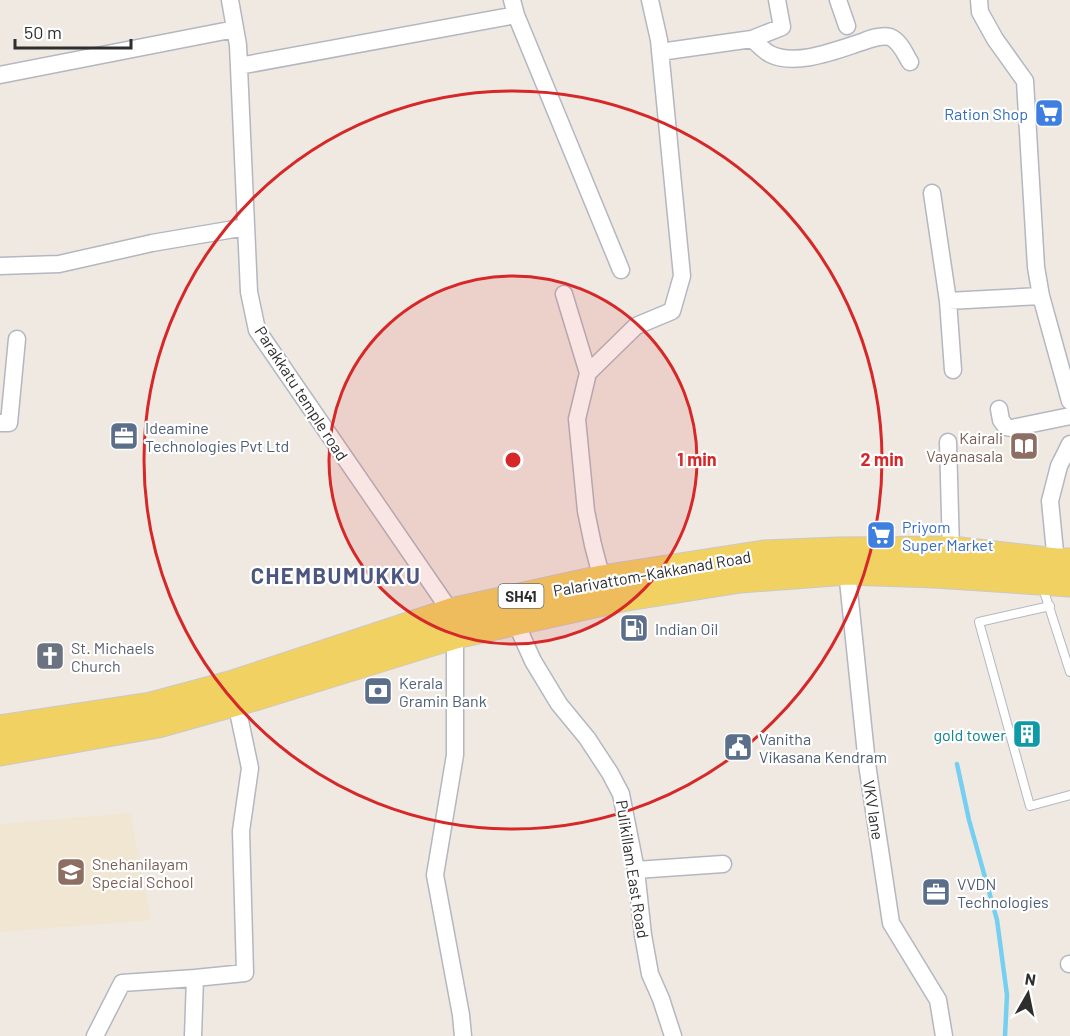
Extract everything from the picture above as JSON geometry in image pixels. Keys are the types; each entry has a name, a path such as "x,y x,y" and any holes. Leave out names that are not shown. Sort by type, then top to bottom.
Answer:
{"main road":[{"name":"Palarivattom-Kakkanad Road","path":"0,729 151,706 453,623 602,579 636,584 764,554 951,550 1060,582"},
{"path":"0,752 158,724 405,651 453,623 515,621 636,584 848,571 1060,582"}],"street":[{"name":"Parakkatu temple road","path":"230,0 238,45 249,292 257,330 453,623"},
{"path":"588,373 636,326 672,311 682,276 659,40 650,0"},
{"path":"660,52 752,39 782,27 777,0"},
{"path":"838,0 847,26"},
{"path":"979,0 980,12 995,39 1025,81 1036,267 1041,296 1070,401"},
{"path":"239,66 514,8 621,270"},
{"path":"0,75 235,29"},
{"path":"752,39 770,54 784,59 813,57 885,36 896,41 910,62"},
{"path":"932,193 948,301 953,370"},
{"path":"0,266 59,264 152,243 246,227"},
{"path":"564,294 588,373 577,419 586,511 592,545 602,579"},
{"path":"948,301 1041,296"},
{"path":"0,423 9,423 17,339"},
{"path":"999,409 1000,420 1006,427 1012,428 1070,416"},
{"path":"948,442 951,550"},
{"path":"1060,582 1050,501 1059,466 1070,444"},
{"name":"VKV lane","path":"848,571 867,764 891,923 938,1000 944,1036"},
{"name":"Pulikillam East Road","path":"515,621 533,661 559,704 587,738 617,784 625,811 636,870 650,974 673,1036"},
{"path":"453,623 455,755 435,874 464,1036"},
{"path":"94,1036 122,983 245,973 241,831 250,768 236,702"},
{"path":"636,870 723,864"},
{"path":"193,1036 195,978"}],"lane":[{"path":"1070,672 1060,582 979,622 1030,806 1070,795"}],"shaded area":[{"name":"Snehanilayam Special School","path":"130,813 151,920 0,932 0,824"}],"waterway":[{"path":"957,764 969,820 997,920 1007,995 1005,1036"}],"place":[{"name":"Ration Shop","path":"1049,113"},
{"name":"Ideamine Technologies Pvt Ltd","path":"124,436"},
{"name":"Kairali Vayanasala","path":"1024,446"},
{"name":"Priyom Super Market","path":"881,535"},
{"name":"Indian Oil","path":"634,628"},
{"name":"St. Michaels Church","path":"50,656"},
{"name":"Kerala Gramin Bank","path":"378,691"},
{"name":"gold tower","path":"1027,734"},
{"name":"Vanitha Vikasana Kendram","path":"738,747"},
{"name":"Snehanilayam Special School","path":"71,872"},
{"name":"VVDN Technologies","path":"936,892"}],"district":[{"name":"CHEMBUMUKKU","path":"336,575"}]}
